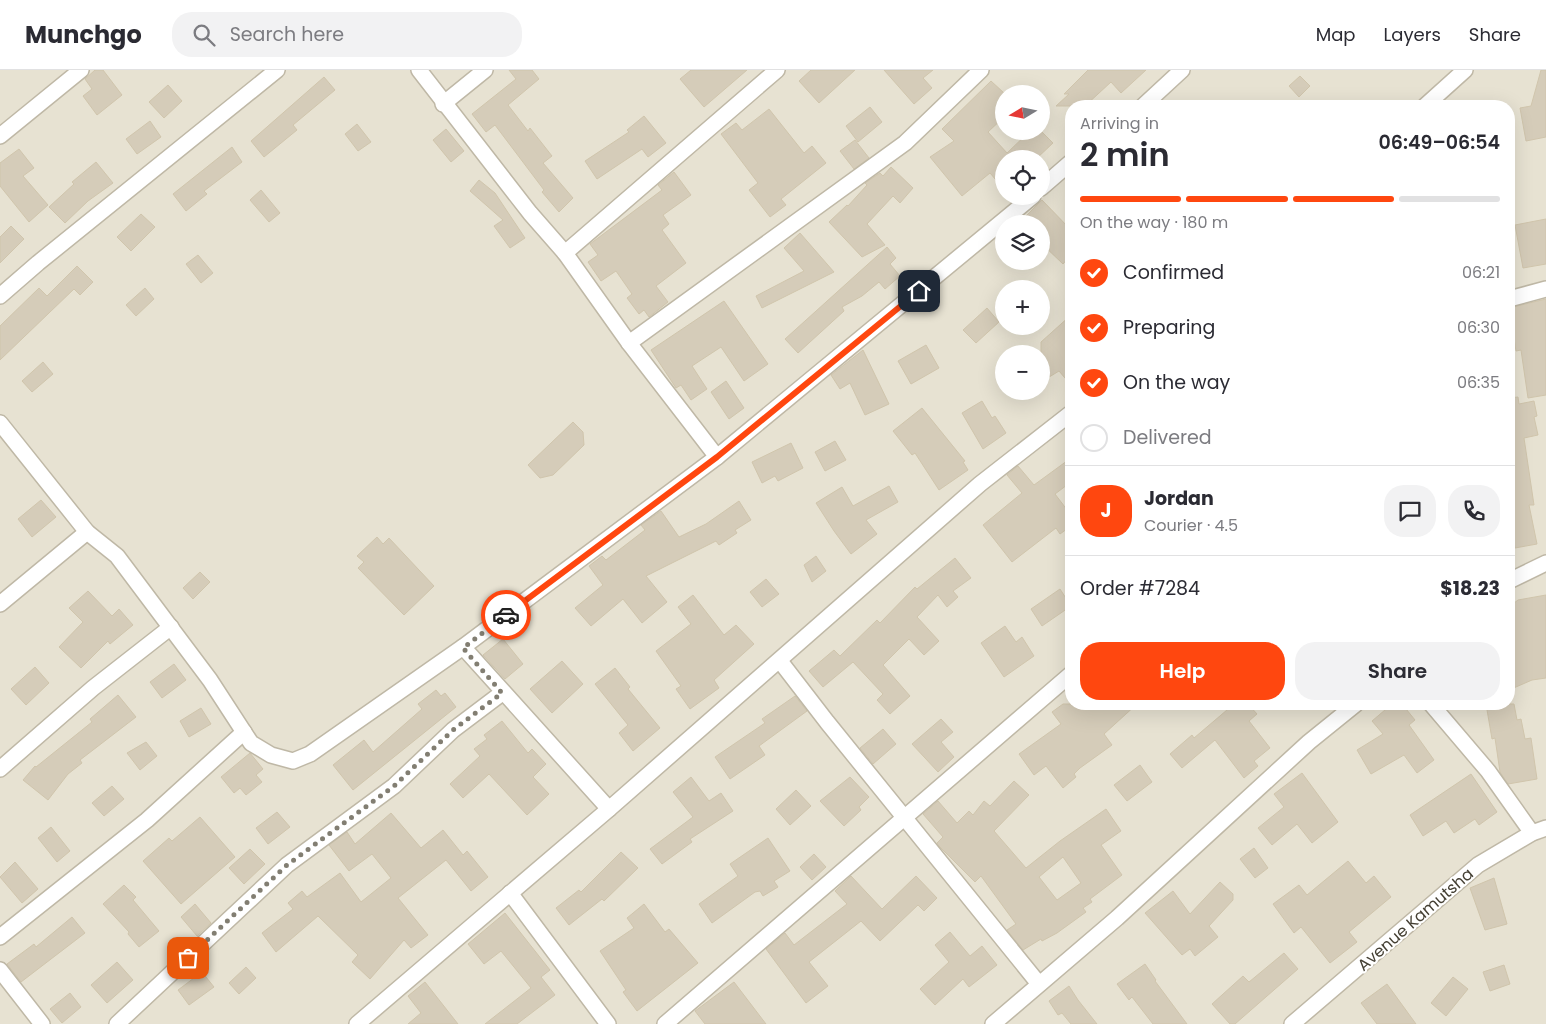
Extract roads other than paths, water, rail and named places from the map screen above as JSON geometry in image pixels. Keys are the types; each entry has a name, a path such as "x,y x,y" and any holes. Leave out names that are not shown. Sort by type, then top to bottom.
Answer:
{"street":[{"path":"0,136 81,70"},
{"path":"0,296 38,263 277,70"},
{"path":"419,70 530,213 565,253 629,343 717,457"},
{"path":"444,104 485,70"},
{"path":"565,253 777,70"},
{"path":"629,343 905,143 981,70"},
{"path":"1150,100 1182,70"},
{"path":"1432,100 1465,70"},
{"path":"1050,180 1065,167"},
{"path":"1,428 87,532 117,556 171,627 251,743 271,756 293,761 310,754 463,648 717,457 1021,205"},
{"path":"1515,297 1546,289"},
{"path":"357,1024 609,810 972,490 1065,419"},
{"path":"0,604 87,532"},
{"path":"1515,578 1546,563"},
{"path":"0,769 93,688 171,627"},
{"path":"463,648 609,810"},
{"path":"780,661 1039,984"},
{"path":"665,1024 1065,679"},
{"path":"117,1024 287,865 394,786 453,730 502,693"},
{"path":"993,1024 1117,918 1309,742 1349,710"},
{"path":"1435,710 1539,830"},
{"path":"0,937 147,820 244,732"},
{"name":"Avenue Kamutsha","path":"1292,1024 1478,865 1539,830"},
{"path":"510,893 608,1024"},
{"path":"0,970 42,1024"}]}
